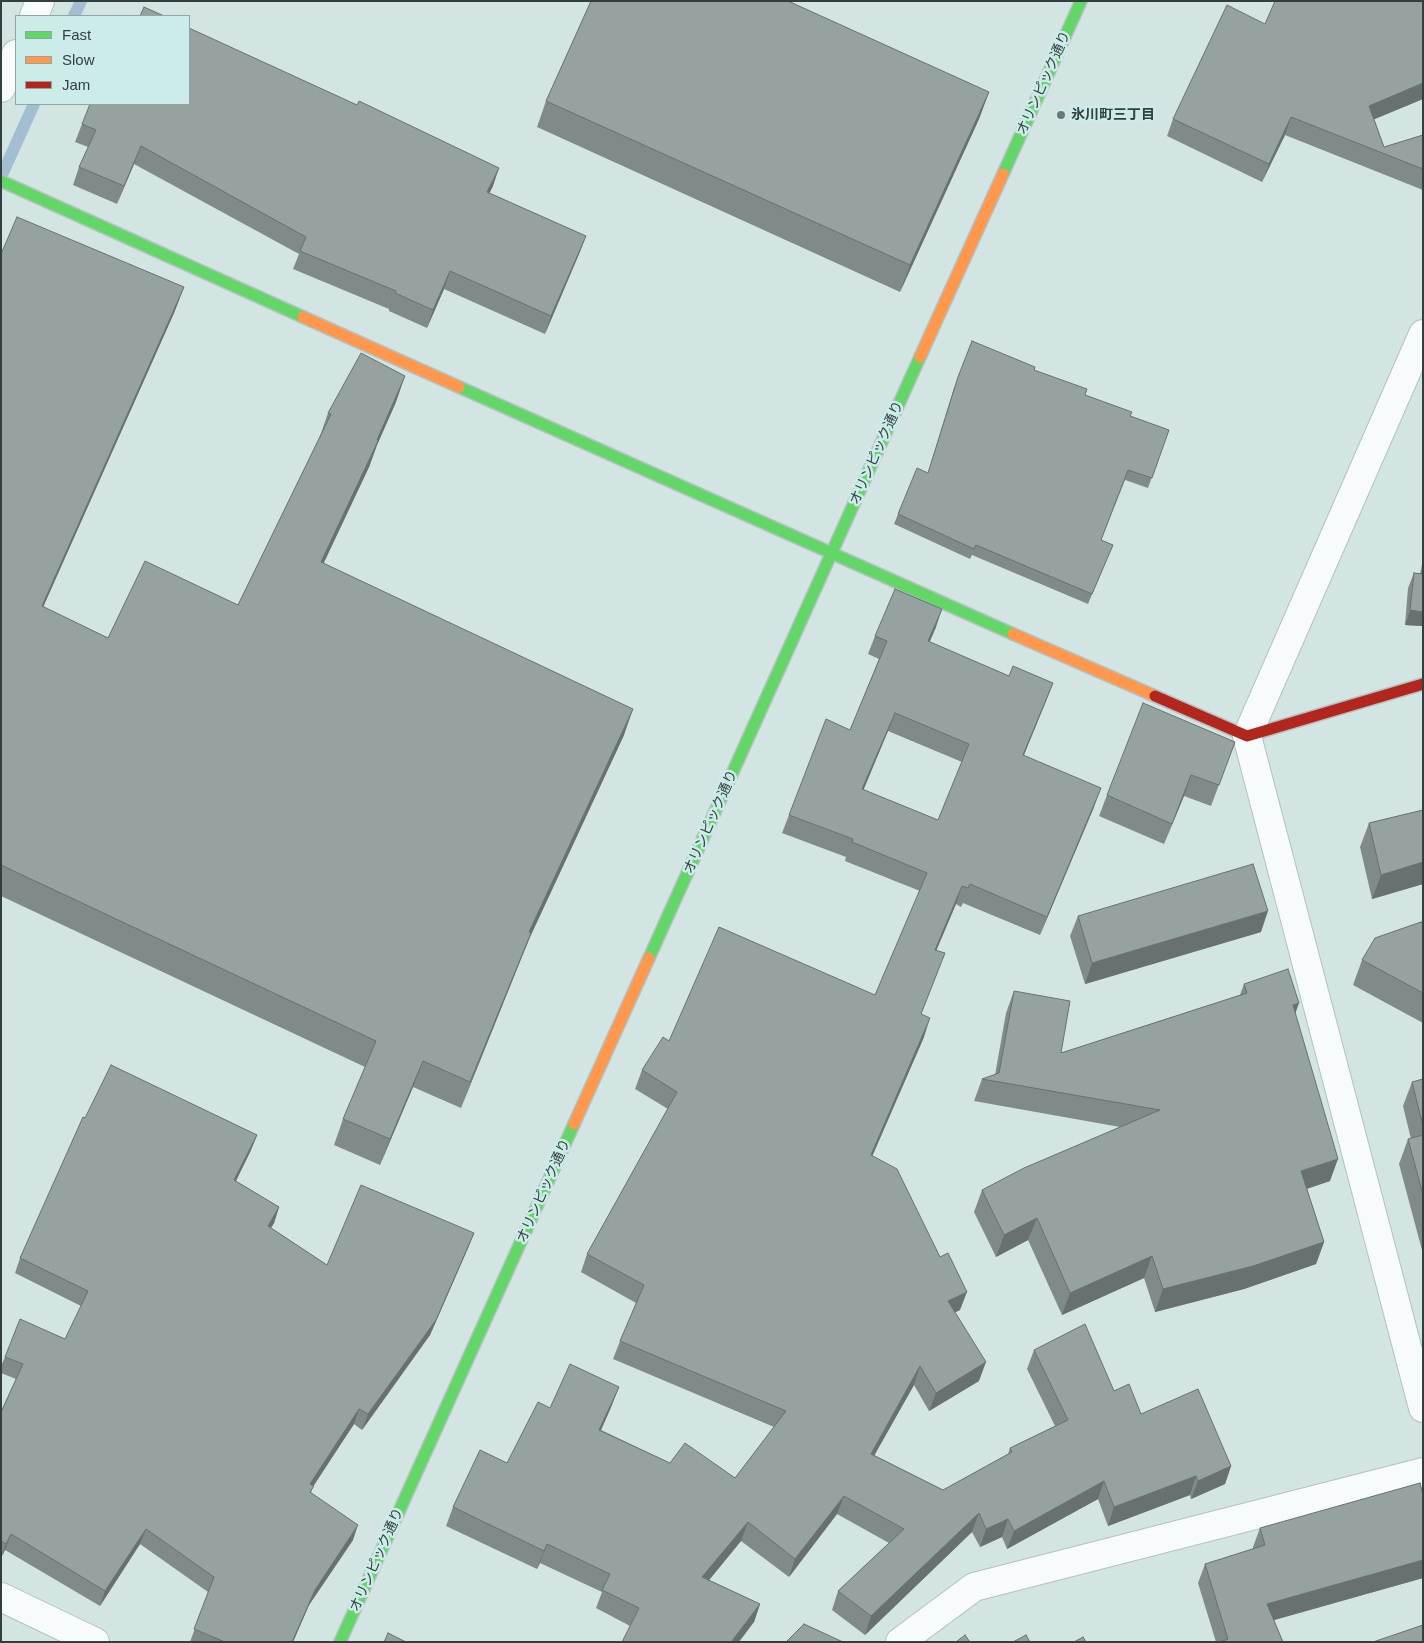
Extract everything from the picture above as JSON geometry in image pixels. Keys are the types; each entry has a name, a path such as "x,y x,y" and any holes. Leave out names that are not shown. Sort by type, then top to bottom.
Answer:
{"main road":[{"name":"オリンピック通り","path":"340,1642 1081,1"},
{"path":"1,181 832,554 1247,736 1423,684"}],"street":[{"path":"34,15 40,1"},
{"path":"1,88 15,56"},
{"path":"1423,334 1247,736 1423,1408"},
{"path":"900,1642 974,1587 1423,1472"},
{"path":"1,1597 95,1642"}],"building":[{"path":"591,1 788,1 989,92 910,265 546,101"},
{"path":"1275,1 1423,1 1423,83 1369,106 1384,147 1423,135 1423,169 1291,117 1269,164 1173,119 1227,5 1265,24"},
{"path":"144,7 162,15 140,15"},
{"path":"190,28 357,105 359,101 499,168 487,192 586,236 551,316 450,271 433,310 395,293 396,291 300,251 306,237 141,146 124,186 79,167 96,130 82,124 90,105 190,105"},
{"path":"17,217 184,287 42,606 108,638 145,561 238,605 331,414 328,413 361,353 405,376 378,441 321,562 633,709 529,932 531,933 470,1082 423,1061 390,1139 343,1119 376,1041 1,865 1,254"},
{"path":"972,341 1035,367 1034,370 1087,389 1085,395 1132,412 1130,416 1169,430 1152,478 1128,470 1101,540 1113,545 1092,594 976,545 974,549 898,514 917,468 928,473 958,377"},
{"path":"1414,573 1423,574 1423,612 1410,610"},
{"path":"895,589 942,609 928,641 1009,676 1013,666 1053,683 1023,755 1101,788 1047,917 970,884 968,888 962,886 935,950 945,953 921,1014 930,1018 871,1155 897,1169 940,1257 948,1253 967,1292 948,1301 986,1362 936,1393 920,1366 871,1454 943,1490 1012,1452 1010,1448 1068,1420 1034,1350 1085,1324 1114,1391 1129,1384 1141,1414 1198,1389 1231,1466 1198,1481 1196,1476 1114,1507 1104,1481 1014,1531 1008,1519 986,1529 979,1513 871,1616 838,1591 904,1529 844,1496 795,1559 748,1522 702,1577 760,1604 731,1642 622,1642 639,1608 602,1590 610,1574 547,1544 544,1551 453,1507 480,1450 507,1463 538,1402 550,1408 570,1364 619,1387 599,1430 670,1463 685,1443 735,1478 786,1411 620,1341 644,1285 587,1254 677,1092 642,1070 663,1037 669,1041 719,927 875,995 927,873 852,842 853,839 789,815 826,719 850,730 887,641 875,636","holes":["895,713 969,744 938,820 862,789"]},
{"path":"1143,703 1235,742 1219,785 1191,775 1172,824 1107,795"},
{"path":"1423,810 1423,862 1381,875 1369,823"},
{"path":"1253,864 1268,911 1092,963 1078,916"},
{"path":"1421,922 1423,923 1423,993 1362,960 1375,938"},
{"path":"1288,969 1299,1003 1293,1005 1338,1159 1301,1171 1324,1242 1253,1266 1163,1289 1152,1256 1070,1293 1037,1218 1004,1235 982,1190 1024,1168 1160,1110 982,1079 999,1073 1014,991 1070,1001 1061,1053 1247,993 1244,984"},
{"path":"111,1065 257,1135 234,1180 279,1207 268,1226 327,1265 361,1185 474,1233 436,1320 368,1414 359,1409 310,1484 314,1486 310,1492 358,1525 315,1590 292,1642 225,1642 194,1629 214,1577 146,1529 105,1591 11,1534 6,1544 1,1541 1,1412 23,1364 5,1357 20,1319 65,1339 88,1291 20,1258 83,1117 85,1118"},
{"path":"1423,1079 1423,1126 1412,1082"},
{"path":"1423,1135 1423,1195 1408,1139"},
{"path":"1420,1483 1423,1495 1423,1560 1267,1604 1283,1642 1220,1642 1228,1639 1205,1564 1265,1545 1260,1528"},
{"path":"804,1624 843,1642 786,1642"},
{"path":"1423,1625 1423,1642 1373,1642"},
{"path":"388,1633 406,1642 384,1642"},
{"path":"965,1635 970,1642 956,1642"},
{"path":"1026,1635 1030,1642 1013,1642"},
{"path":"1083,1637 1086,1642 1074,1642"}],"waterway":[{"path":"74,15 81,1"},
{"path":"1,177 34,105"}],"traffic: fast":[{"path":"1003,174 1081,1"},
{"path":"1,181 303,317"},
{"path":"649,958 920,357"},
{"path":"459,387 1013,634"},
{"path":"340,1642 574,1124"}],"traffic: slow":[{"path":"920,357 1003,174"},
{"path":"303,317 459,387"},
{"path":"1013,634 1155,696"},
{"path":"574,1124 649,958"}],"traffic: jam":[{"path":"1155,696 1247,736 1423,684"}],"place":[{"name":"氷川町三丁目","path":"1061,115"}]}
